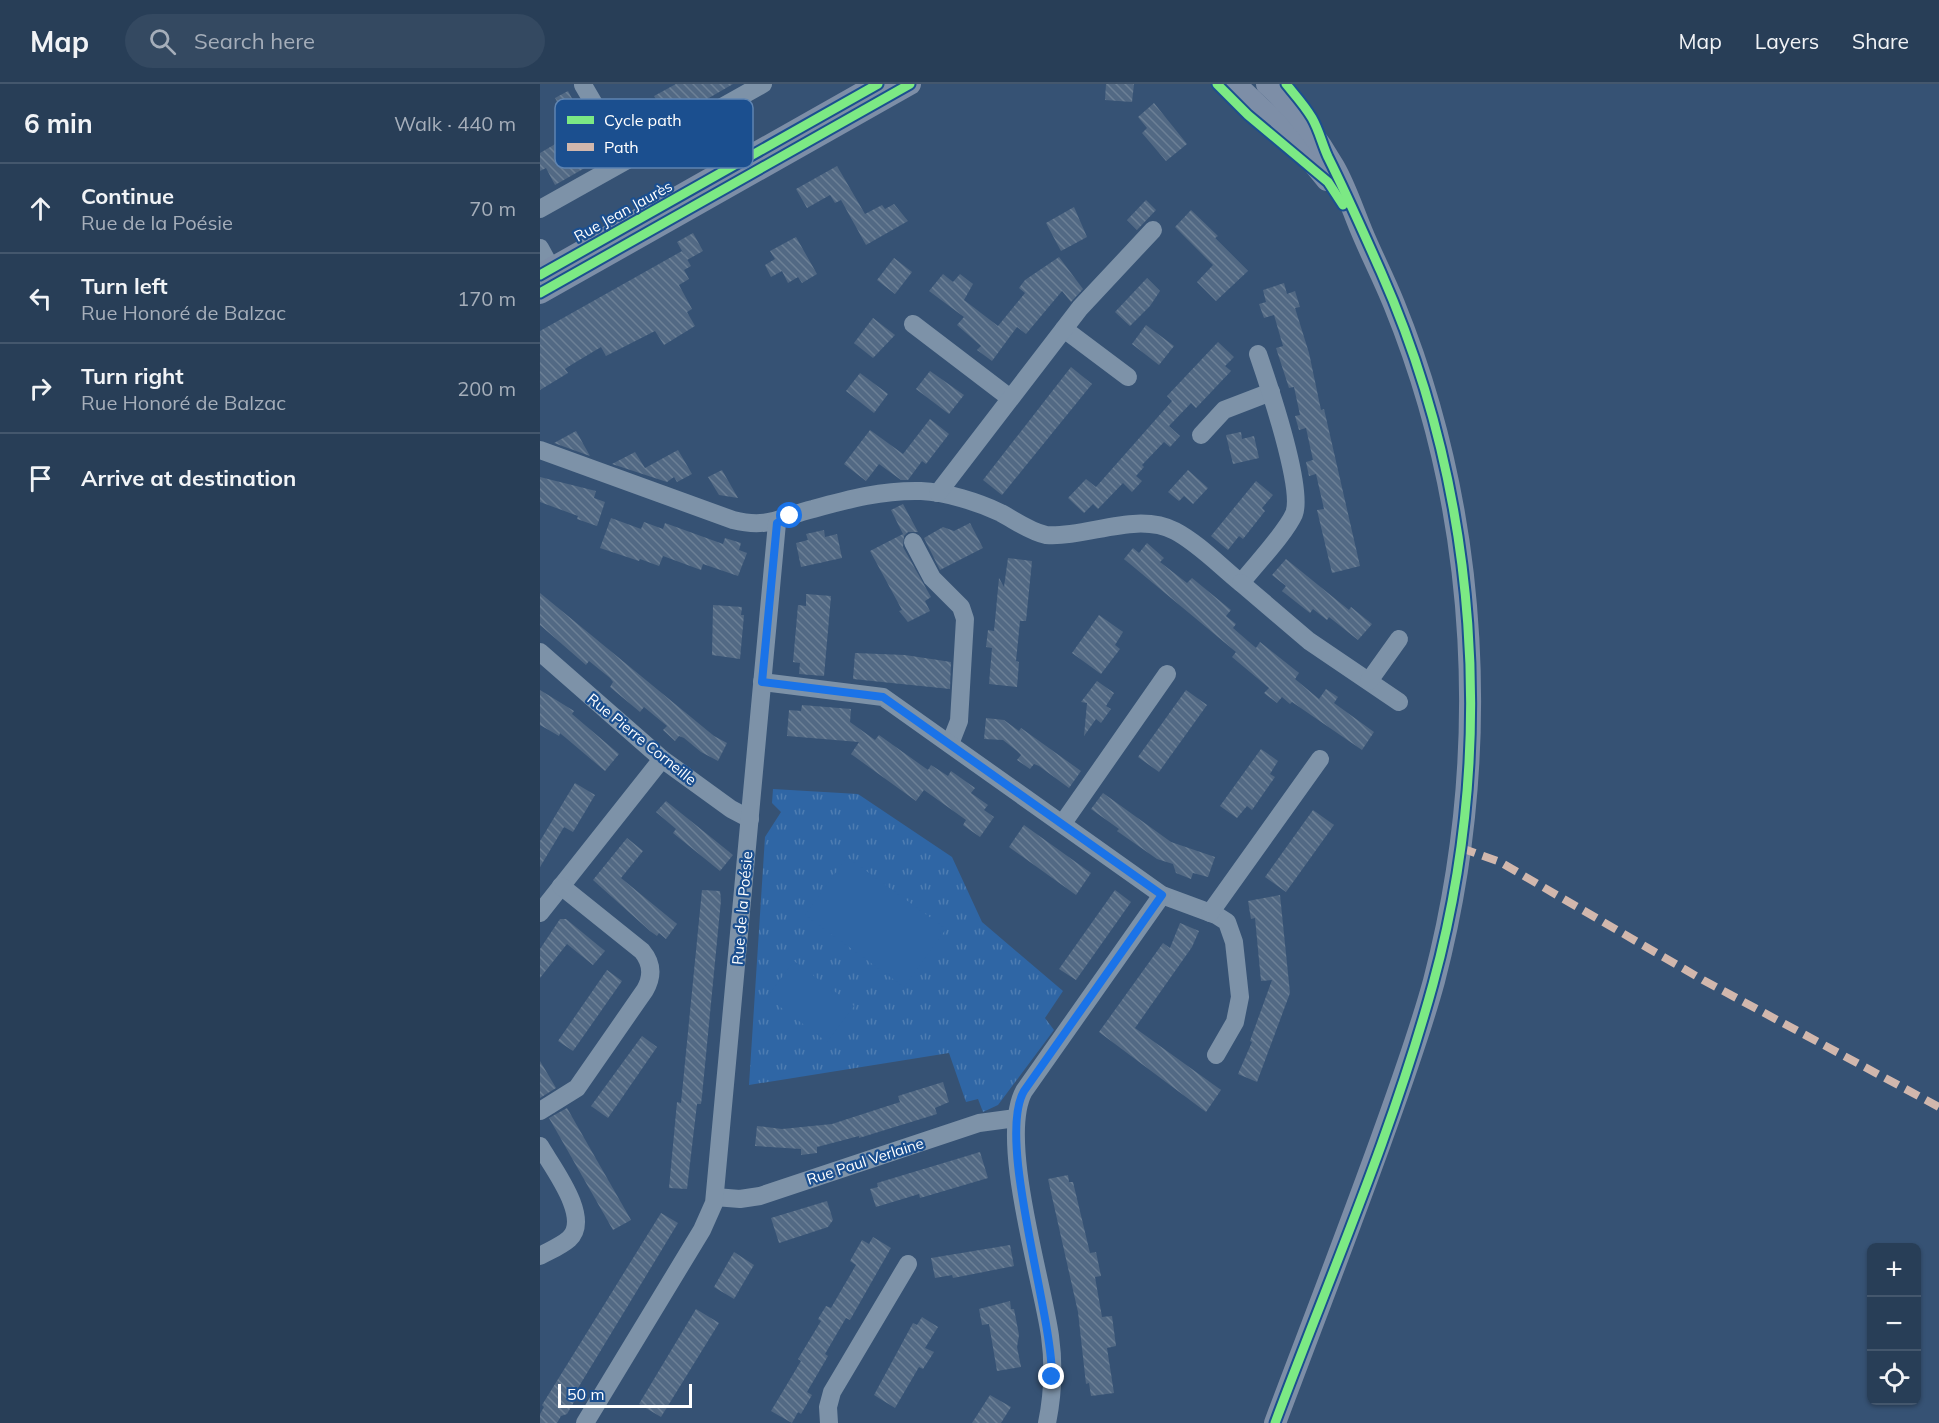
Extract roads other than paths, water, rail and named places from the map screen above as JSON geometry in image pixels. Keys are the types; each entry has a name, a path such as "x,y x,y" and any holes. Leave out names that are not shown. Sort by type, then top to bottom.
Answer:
{"main road":[{"name":"Rue Jean Jaurès","path":"753,158 878,84"},
{"name":"Rue Jean Jaurès","path":"548,280 910,84"},
{"path":"1235,84 1296,142 1328,182 1363,235"},
{"path":"1267,84 1293,110 1328,157 1389,291 1417,363 1442,453 1453,508 1462,567 1470,654 1470,724 1461,848 1449,915 1428,1002 1393,1106 1275,1423"},
{"name":"Rue Jean Jaurès","path":"548,280 737,168"}],"street":[{"path":"736,99 763,84"},
{"path":"583,85 591,99"},
{"path":"540,209 613,168"},
{"path":"938,493 1092,294 1153,230"},
{"path":"540,248 548,280"},
{"path":"913,324 1010,398"},
{"path":"1064,329 1128,377"},
{"path":"1240,583 1291,519 1296,506 1296,491 1258,354"},
{"path":"1201,435 1224,410 1270,392"},
{"path":"540,450 733,520 751,523 777,523 798,513 867,495 915,491 938,493 994,510 1032,531 1046,535 1139,525 1167,528 1180,534 1310,641 1399,702"},
{"name":"Rue de la Poésie","path":"585,1423 702,1230 714,1197 777,523"},
{"path":"913,542 935,582 964,612 959,721 950,744"},
{"path":"1369,681 1399,639"},
{"name":"Rue Pierre Corneille","path":"540,652 662,759 731,810 750,819"},
{"path":"1063,823 1167,674"},
{"path":"762,682 877,694 1162,895 1222,918 1230,927 1239,986 1235,1022 1216,1055"},
{"path":"540,913 662,759"},
{"path":"1210,913 1320,759"},
{"path":"540,1111 566,1097 577,1088 645,990 651,972 648,960 642,951 561,886"},
{"path":"1047,1423 1052,1387 1051,1344 1020,1178 1016,1118 1018,1105 1024,1091 1162,895"},
{"name":"Rue Paul Verlaine","path":"714,1197 740,1199 760,1196 979,1123 1016,1118"},
{"path":"540,1146 572,1202 577,1219 568,1240 540,1256"},
{"path":"829,1423 828,1407 832,1392 908,1264"}]}
